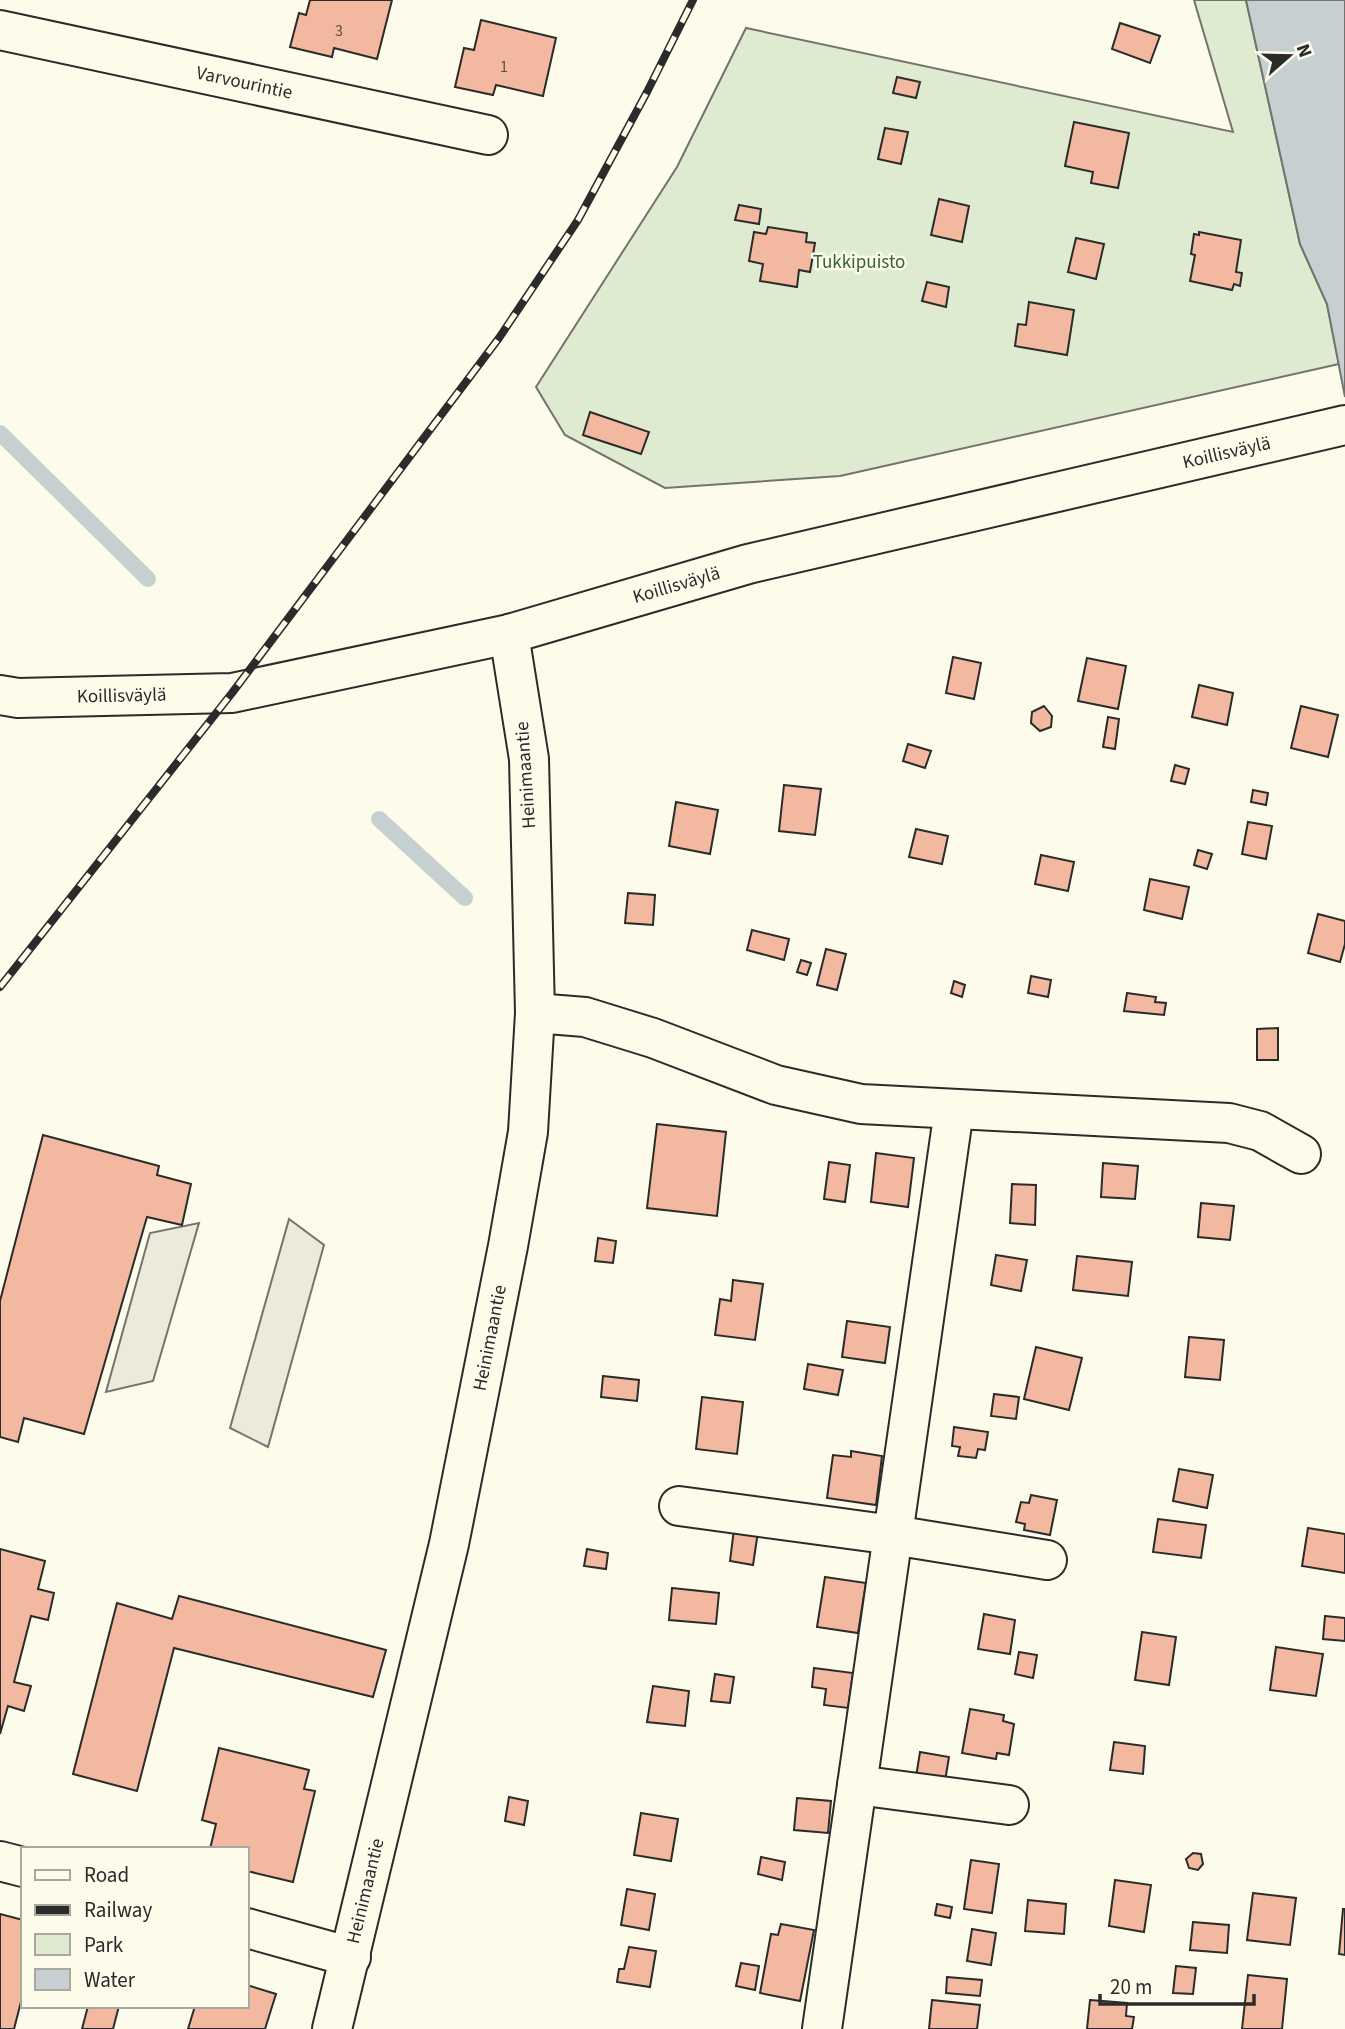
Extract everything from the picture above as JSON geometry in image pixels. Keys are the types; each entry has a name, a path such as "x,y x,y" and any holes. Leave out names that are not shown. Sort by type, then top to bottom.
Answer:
{"street":[{"name":"Varvourintie","path":"0,30 488,135"},
{"name":"Koillisväylä","path":"0,695 18,698 232,693 509,634 748,564 1345,425"},
{"name":"Heinimaantie","path":"332,2029 449,1544 528,1132 535,1013 529,759 509,634"},
{"path":"535,1013 585,1017 653,1038 776,1085 861,1104 1229,1123 1259,1131 1301,1154"},
{"path":"822,2029 954,1110"},
{"path":"680,1506 893,1535 1047,1560"},
{"path":"857,1785 1009,1805"},
{"path":"0,1861 21,1866"},
{"path":"248,1928 351,1956"}],"green space":[{"name":"Tukkipuisto","path":"1194,0 1246,0 1300,244 1327,304 1339,364 840,476 665,488 565,435 536,387 677,167 746,28 1233,132"}],"shaded area":[{"path":"289,1219 324,1245 268,1447 230,1428"},
{"path":"199,1223 153,1381 106,1392 150,1233"}],"water":[{"path":"1246,0 1345,0 1345,397 1327,304 1300,244"}],"building":[{"path":"310,0 392,0 377,59 334,48 332,57 290,47 299,13 306,15"},
{"path":"481,20 556,38 543,96 496,85 493,95 455,87 464,48 474,50"},
{"path":"1120,23 1160,36 1150,63 1112,49"},
{"path":"897,77 920,82 916,98 893,93"},
{"path":"1074,122 1129,133 1118,188 1091,183 1093,172 1065,166"},
{"path":"885,128 908,132 901,164 878,159"},
{"path":"939,199 969,206 962,242 931,235"},
{"path":"739,205 761,209 759,224 735,220"},
{"path":"768,227 807,233 806,242 815,243 810,272 799,270 797,287 760,281 763,264 749,261 754,232 766,234"},
{"path":"1199,232 1241,240 1236,272 1242,273 1240,286 1234,284 1232,290 1190,281 1195,255 1191,254 1194,234 1199,235"},
{"path":"1076,238 1104,244 1096,279 1068,272"},
{"path":"927,282 949,287 946,307 922,301"},
{"path":"1029,302 1074,310 1067,355 1015,346 1018,324 1026,325"},
{"path":"590,412 649,432 641,454 583,435"},
{"path":"953,657 981,663 974,699 946,693"},
{"path":"1087,658 1126,666 1118,709 1078,701"},
{"path":"1199,685 1233,693 1227,725 1192,717"},
{"path":"1044,706 1052,716 1051,727 1040,731 1031,723 1032,712"},
{"path":"1301,706 1338,715 1328,757 1291,748"},
{"path":"1108,717 1119,719 1115,749 1103,747"},
{"path":"908,744 931,751 925,768 903,761"},
{"path":"1175,765 1189,769 1185,784 1171,781"},
{"path":"784,785 821,789 815,835 779,831"},
{"path":"1253,790 1268,793 1266,805 1251,802"},
{"path":"676,802 718,810 710,854 669,846"},
{"path":"1248,822 1272,826 1266,859 1242,854"},
{"path":"916,829 948,836 942,864 909,857"},
{"path":"1198,850 1212,854 1207,869 1194,865"},
{"path":"1041,855 1074,862 1068,891 1035,884"},
{"path":"1150,879 1189,887 1182,919 1144,910"},
{"path":"628,893 655,895 653,925 625,923"},
{"path":"1318,914 1345,921 1345,944 1340,962 1308,953"},
{"path":"752,930 789,939 784,960 747,950"},
{"path":"826,949 846,954 837,990 817,985"},
{"path":"801,960 811,963 807,975 797,972"},
{"path":"1031,976 1051,980 1048,997 1028,993"},
{"path":"954,981 965,985 962,997 951,993"},
{"path":"1127,993 1156,997 1155,1002 1166,1003 1164,1015 1124,1011"},
{"path":"1278,1028 1278,1060 1257,1060 1257,1029"},
{"path":"657,1124 726,1132 717,1216 647,1208"},
{"path":"43,1135 159,1166 157,1175 191,1184 182,1225 147,1217 84,1434 24,1418 18,1442 0,1437 0,1301"},
{"path":"876,1153 914,1158 908,1207 871,1202"},
{"path":"829,1162 850,1165 845,1202 824,1199"},
{"path":"1103,1163 1138,1166 1135,1199 1101,1197"},
{"path":"1012,1184 1036,1185 1035,1225 1010,1223"},
{"path":"1201,1203 1234,1206 1230,1240 1198,1237"},
{"path":"598,1238 616,1241 613,1263 595,1261"},
{"path":"996,1255 1027,1260 1021,1291 991,1285"},
{"path":"1077,1256 1132,1262 1128,1296 1073,1290"},
{"path":"733,1280 763,1284 755,1340 715,1335 720,1299 731,1301"},
{"path":"847,1321 890,1327 885,1363 842,1357"},
{"path":"1189,1337 1224,1340 1220,1380 1185,1377"},
{"path":"1036,1347 1082,1358 1069,1410 1024,1399"},
{"path":"808,1364 843,1370 838,1395 804,1389"},
{"path":"603,1376 639,1380 637,1401 601,1397"},
{"path":"994,1394 1019,1397 1016,1419 991,1416"},
{"path":"702,1397 743,1402 737,1454 696,1449"},
{"path":"954,1427 988,1432 985,1450 978,1449 976,1458 958,1456 960,1447 952,1446"},
{"path":"851,1451 882,1456 876,1505 827,1498 833,1455 851,1457"},
{"path":"1179,1469 1213,1475 1207,1508 1173,1501"},
{"path":"1031,1495 1057,1500 1050,1535 1024,1530 1025,1524 1016,1522 1021,1502 1029,1503"},
{"path":"1158,1519 1206,1525 1201,1558 1153,1552"},
{"path":"1308,1528 1345,1534 1345,1573 1302,1566"},
{"path":"734,1529 758,1532 753,1565 730,1561"},
{"path":"0,1549 45,1561 38,1589 54,1593 48,1620 31,1616 14,1682 31,1686 24,1711 8,1706 0,1734"},
{"path":"587,1549 608,1553 606,1569 584,1566"},
{"path":"825,1577 866,1583 858,1633 817,1627"},
{"path":"672,1588 719,1593 716,1624 669,1620"},
{"path":"179,1596 386,1650 373,1697 174,1648 137,1791 73,1774 117,1603 172,1619"},
{"path":"984,1614 1015,1620 1010,1654 978,1649"},
{"path":"1325,1616 1345,1618 1345,1641 1323,1639"},
{"path":"1142,1632 1176,1637 1169,1685 1135,1680"},
{"path":"1276,1647 1323,1654 1316,1696 1270,1690"},
{"path":"1019,1652 1037,1655 1033,1678 1015,1674"},
{"path":"814,1668 853,1673 848,1708 824,1705 826,1689 812,1687"},
{"path":"715,1674 734,1677 730,1703 711,1701"},
{"path":"653,1686 689,1691 685,1726 647,1722"},
{"path":"970,1709 1004,1715 1003,1721 1014,1724 1009,1755 997,1753 996,1759 962,1753"},
{"path":"1114,1742 1145,1746 1143,1774 1110,1770"},
{"path":"219,1748 309,1770 304,1789 315,1791 293,1882 248,1871 248,1847 210,1847 216,1824 202,1820"},
{"path":"920,1752 949,1757 945,1781 916,1777"},
{"path":"509,1797 528,1801 524,1825 505,1821"},
{"path":"797,1798 831,1801 828,1833 794,1830"},
{"path":"641,1813 678,1819 671,1861 634,1855"},
{"path":"1193,1853 1201,1854 1203,1864 1198,1870 1189,1868 1186,1859"},
{"path":"761,1857 785,1862 782,1880 758,1874"},
{"path":"971,1860 999,1864 992,1913 964,1909"},
{"path":"1115,1880 1151,1885 1144,1932 1109,1926"},
{"path":"627,1889 655,1894 649,1930 621,1925"},
{"path":"1253,1893 1296,1898 1290,1945 1247,1940"},
{"path":"1028,1900 1066,1904 1064,1934 1025,1931"},
{"path":"937,1904 952,1907 950,1918 935,1915"},
{"path":"1345,1909 1345,1955 1339,1954"},
{"path":"0,1914 21,1919 21,2002 14,2029 0,2029"},
{"path":"1193,1922 1229,1925 1227,1953 1190,1950"},
{"path":"781,1924 814,1930 800,2001 760,1993 771,1934 778,1935"},
{"path":"972,1929 996,1933 991,1965 967,1961"},
{"path":"629,1947 656,1951 650,1987 617,1982 619,1969 624,1969"},
{"path":"741,1963 759,1966 755,1990 736,1986"},
{"path":"1176,1966 1196,1968 1193,1994 1173,1993"},
{"path":"1248,1975 1287,1979 1282,2029 1242,2029"},
{"path":"947,1977 982,1980 980,1996 946,1993"},
{"path":"248,1985 276,1994 265,2029 188,2029 194,2008 248,2008"},
{"path":"932,2000 980,2005 977,2029 929,2029"},
{"path":"1090,2000 1127,2003 1126,2016 1134,2017 1132,2029 1087,2029"},
{"path":"87,2008 118,2008 113,2029 82,2029"}],"waterway":[{"path":"0,433 148,579"},
{"path":"379,819 465,898"}],"railway":[{"path":"0,987 232,693 499,338 578,220 693,0"}]}
